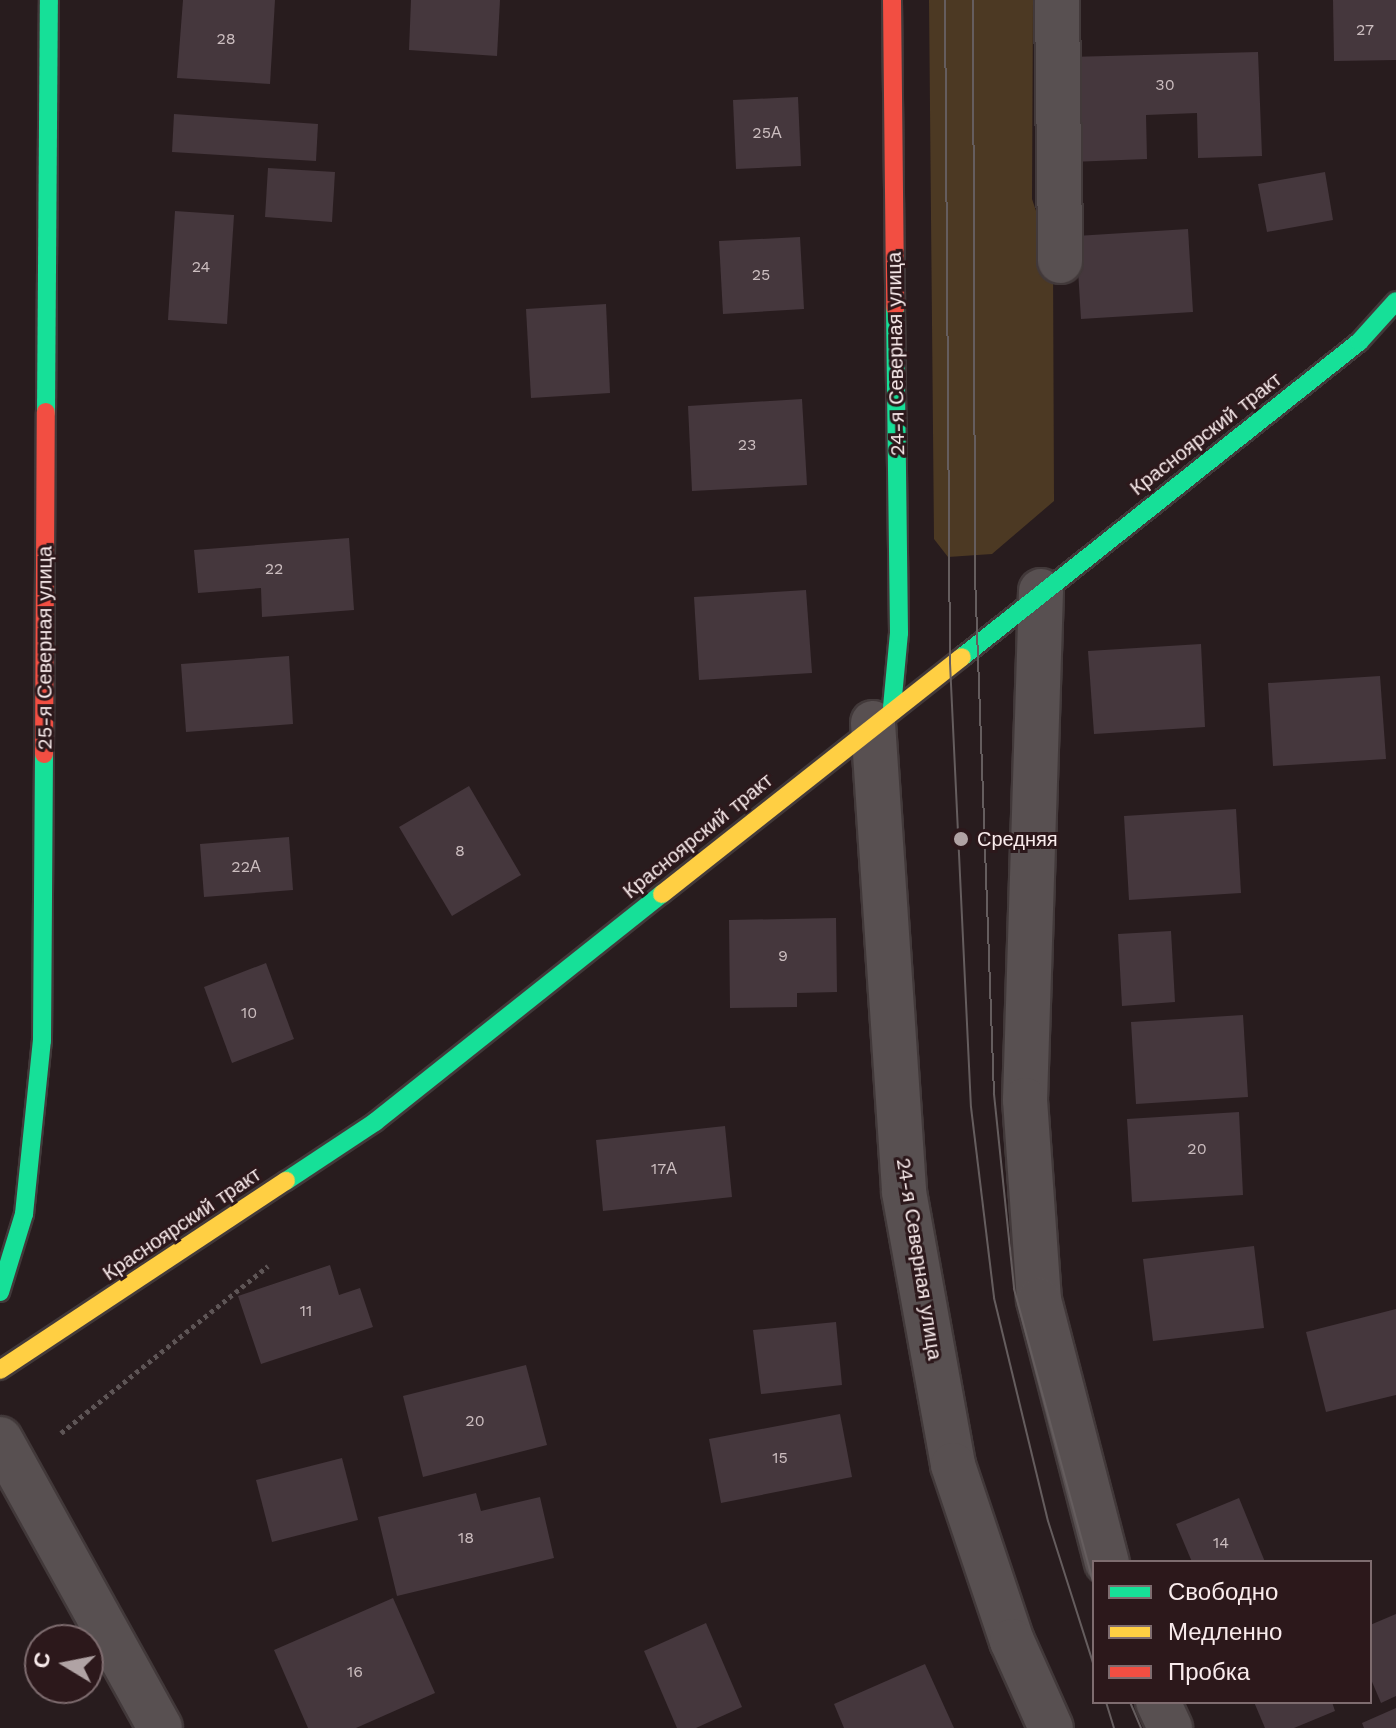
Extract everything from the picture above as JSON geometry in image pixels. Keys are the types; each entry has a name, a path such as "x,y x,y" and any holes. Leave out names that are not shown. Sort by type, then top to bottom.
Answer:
{"main road":[{"name":"25-я Северная улица","path":"0,1292 24,1214 42,1041 49,0"},
{"name":"24-я Северная улица","path":"882,715 899,633 892,0"},
{"name":"Красноярский тракт","path":"0,1370 375,1122 882,715 1359,342 1396,301"}],"street":[{"path":"1057,0 1060,261"},
{"path":"1041,591 1025,1100 1039,1300 1106,1560"},
{"name":"24-я Северная улица","path":"882,715 904,1192 953,1465 1012,1641 1051,1728"},
{"path":"0,1439 160,1728"},
{"path":"1159,1704 1170,1728"}],"shaded area":[{"path":"929,0 1033,0 1032,199 1053,261 1054,501 992,554 948,557 934,539"}],"building":[{"path":"183,0 275,0 270,84 177,78"},
{"path":"411,0 500,0 497,56 409,50"},
{"path":"1333,0 1396,0 1396,60 1334,61"},
{"path":"1258,52 1262,156 1198,158 1197,113 1146,115 1147,159 1071,162 1069,57"},
{"path":"798,97 801,166 736,169 733,100"},
{"path":"174,114 318,124 316,161 172,152"},
{"path":"268,168 335,172 332,222 265,217"},
{"path":"1325,172 1333,220 1267,232 1258,184"},
{"path":"175,211 234,215 227,324 168,320"},
{"path":"1188,229 1193,312 1081,319 1076,236"},
{"path":"800,237 804,309 723,314 719,241"},
{"path":"606,304 610,393 531,398 526,309"},
{"path":"802,399 807,485 692,491 688,406"},
{"path":"349,538 354,610 262,617 261,588 198,593 194,550"},
{"path":"806,590 812,673 699,680 694,597"},
{"path":"1201,644 1205,727 1094,734 1088,651"},
{"path":"289,656 293,724 186,732 181,664"},
{"path":"1380,676 1386,759 1273,766 1268,683"},
{"path":"469,786 521,875 452,916 399,827"},
{"path":"1236,809 1241,893 1129,900 1124,816"},
{"path":"289,837 293,890 204,897 200,844"},
{"path":"836,918 837,992 797,993 797,1007 730,1008 729,920"},
{"path":"1171,931 1175,1002 1122,1006 1118,934"},
{"path":"266,963 294,1039 232,1063 204,987"},
{"path":"1243,1015 1248,1097 1136,1104 1131,1022"},
{"path":"1239,1112 1243,1195 1132,1202 1127,1119"},
{"path":"725,1126 732,1197 603,1211 596,1140"},
{"path":"1254,1246 1264,1328 1153,1341 1143,1259"},
{"path":"330,1265 339,1295 360,1288 373,1327 261,1364 238,1296"},
{"path":"1396,1309 1396,1395 1326,1412 1306,1332"},
{"path":"836,1322 842,1385 761,1394 753,1330"},
{"path":"526,1365 547,1445 423,1477 403,1396"},
{"path":"840,1414 852,1477 721,1503 709,1439"},
{"path":"342,1458 358,1520 272,1542 256,1480"},
{"path":"476,1493 481,1511 540,1497 554,1558 397,1596 378,1517"},
{"path":"1239,1498 1264,1560 1191,1560 1176,1524"},
{"path":"393,1598 435,1693 356,1728 308,1728 274,1650"},
{"path":"1396,1614 1396,1696 1381,1703 1372,1682 1372,1624"},
{"path":"706,1623 742,1707 696,1728 677,1728 644,1651"},
{"path":"925,1664 954,1728 844,1728 834,1704"},
{"path":"1255,1704 1333,1704 1335,1711 1294,1728 1265,1728"},
{"path":"1396,1708 1396,1728 1364,1728 1362,1723"}],"tram line":[{"path":"945,0 950,663 971,1107 994,1298 1048,1521 1092,1660"},
{"path":"973,0 975,576 994,1094 1014,1289 1092,1579"},
{"path":"1107,1704 1114,1728"},
{"path":"1131,1704 1141,1728"}],"traffic: fast":[{"path":"46,412 49,0"},
{"path":"962,657 1359,342 1396,301"},
{"path":"892,707 899,633 895,308"},
{"path":"0,1292 24,1214 42,1041 44,754"},
{"path":"286,1181 375,1122 662,894"}],"traffic: slow":[{"path":"662,894 962,657"},
{"path":"0,1370 286,1181"}],"traffic: jam":[{"path":"892,0 895,308"},
{"path":"44,754 46,412"}],"place":[{"name":"Средняя","path":"961,839"}]}
